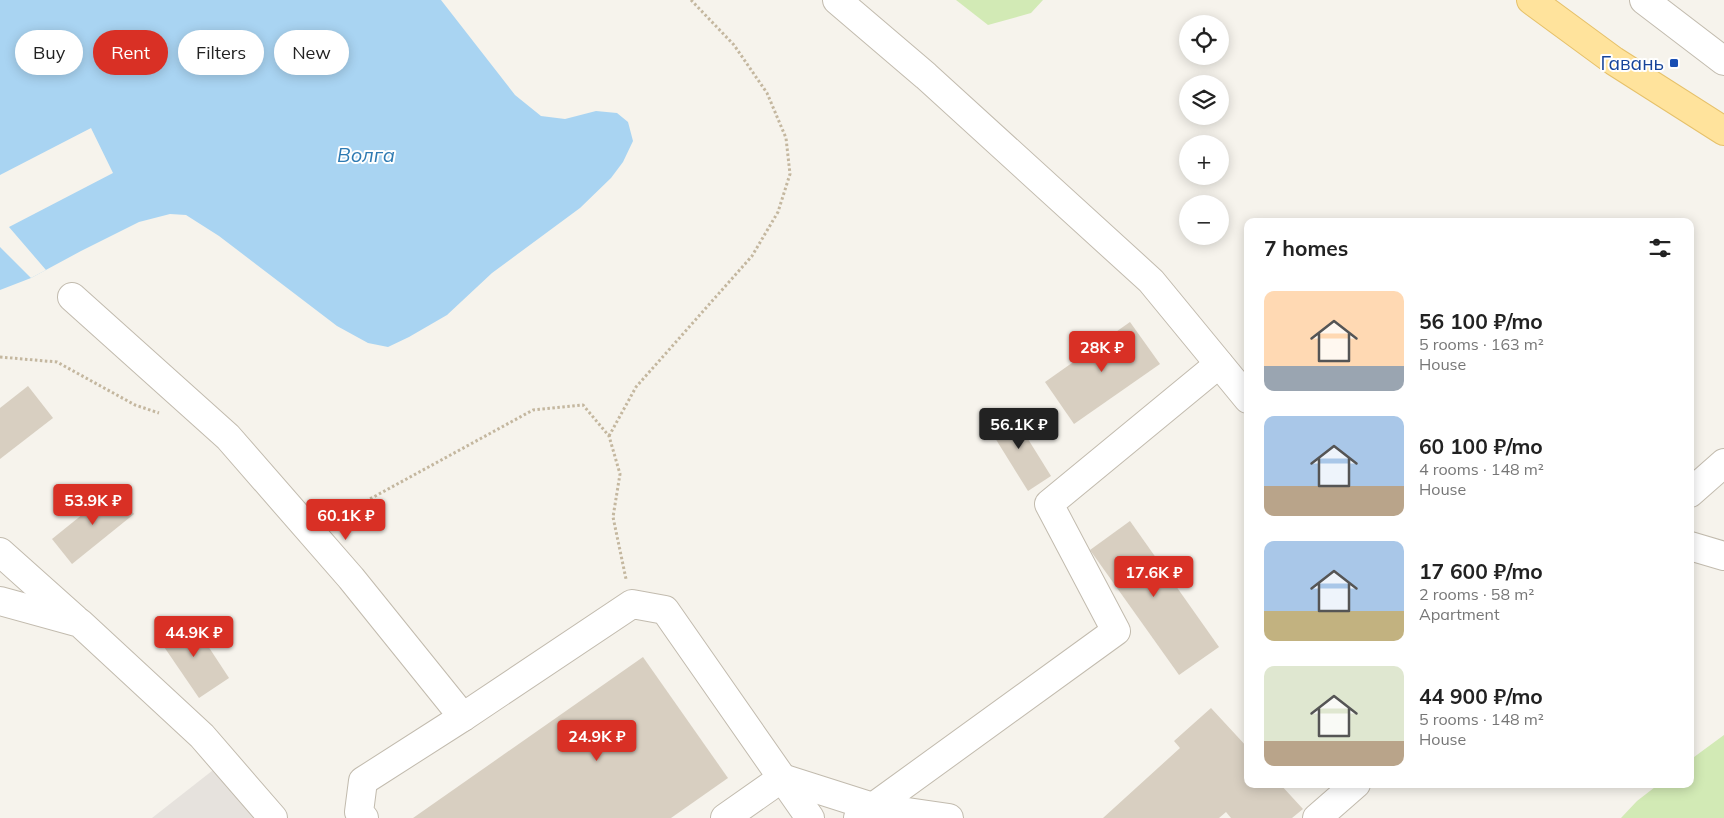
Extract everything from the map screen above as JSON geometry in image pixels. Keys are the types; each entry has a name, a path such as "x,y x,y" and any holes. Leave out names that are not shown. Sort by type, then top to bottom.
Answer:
{"main road":[{"path":"1531,0 1614,61 1724,131"}],"street":[{"path":"837,0 934,83 1152,281 1244,393"},
{"path":"1644,0 1724,61"},
{"path":"72,296 228,438 351,578 463,717"},
{"path":"865,812 1116,631 1049,504 1219,364"},
{"path":"1694,489 1724,463"},
{"path":"1694,547 1724,556"},
{"path":"0,552 202,736 273,818"},
{"path":"0,601 80,624"},
{"path":"364,818 359,812 363,781 463,717 632,604 665,610 810,818"},
{"path":"782,778 865,812 949,818"},
{"path":"725,818 782,778"},
{"path":"1317,818 1351,788"}],"path":[{"path":"609,436 636,387 752,256 778,212 790,174 786,138 767,93 734,45 690,0"},
{"path":"0,357 57,362 135,405 163,414"},
{"path":"310,532 533,410 584,404 609,436 620,474 613,517 632,604"}],"shaded area":[{"path":"231,756 280,818 152,818"}],"green space":[{"path":"956,0 1043,0 1031,13 988,25"},
{"path":"1724,735 1724,818 1621,818 1637,801 1654,788 1694,788 1694,757"}],"water":[{"name":"Волга","path":"0,0 441,0 515,95 541,116 565,119 596,111 617,113 628,122 633,141 623,162 611,178 580,208 492,273 447,315 388,347 368,343 337,326 219,236 186,215 170,214 139,222 31,278 0,290"}],"pier":[{"path":"91,128 113,173 9,227 46,270 31,278 0,247 0,175"}],"building":[{"path":"1130,322 1160,364 1074,424 1045,382"},
{"path":"28,386 53,418 0,459 0,408"},
{"path":"1010,410 1051,476 1028,491 987,425"},
{"path":"114,489 134,514 72,564 52,539"},
{"path":"1130,521 1219,647 1179,675 1090,550"},
{"path":"189,617 229,678 199,698 158,638"},
{"path":"643,657 728,778 671,818 413,818"},
{"path":"1211,708 1244,744 1244,788 1284,788 1303,809 1292,818 1231,818 1226,812 1219,818 1103,818 1180,748 1174,741"}],"place":[{"name":"Гавань","path":"1674,63"}]}
